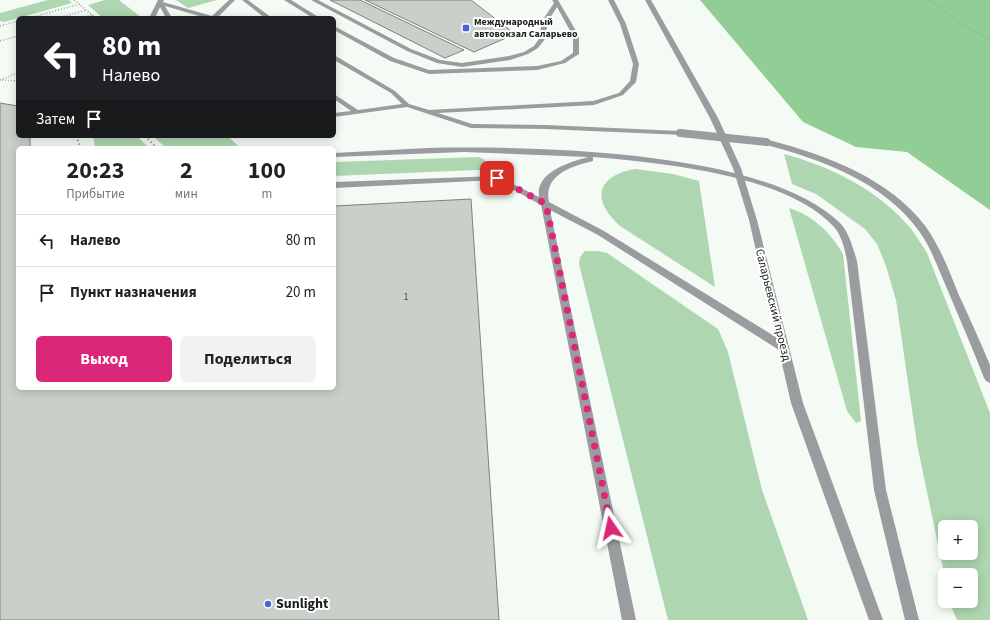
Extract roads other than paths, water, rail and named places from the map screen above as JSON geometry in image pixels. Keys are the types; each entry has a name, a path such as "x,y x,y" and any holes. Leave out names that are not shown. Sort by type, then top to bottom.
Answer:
{"street":[{"path":"215,16 232,0"},
{"path":"245,0 266,16"},
{"path":"287,0 314,16"},
{"path":"314,0 409,50 439,62 462,65 510,58 526,53 536,47 542,39 545,21 556,1"},
{"path":"426,112 594,103 621,94 633,82 636,64 623,24 610,0"},
{"name":"Саларьевский проезд","path":"648,0 714,118 739,177 753,220 797,403 862,586 876,620"},
{"path":"161,1 207,16"},
{"path":"153,16 161,1"},
{"path":"161,1 168,16"},
{"path":"336,29 393,59 416,69 429,72 537,68 563,62 576,54 576,36 556,1"},
{"path":"336,58 392,92 407,105 471,126 546,126 680,133 766,142 788,147 831,162 886,194 903,207 917,222 940,260 990,378"},
{"path":"336,97 357,112"},
{"path":"336,115 407,105"},
{"path":"336,155 484,150 602,156 695,167 739,177 776,187 820,209 837,225 846,242 852,261 880,490 912,620"},
{"path":"602,156 571,164 554,174 544,186 543,194 629,620"},
{"path":"336,185 497,178 601,233 783,347"}],"place":[{"name":"Международный автовокзал Саларьево","path":"466,28"},
{"name":"Sunlight","path":"268,604"}]}
